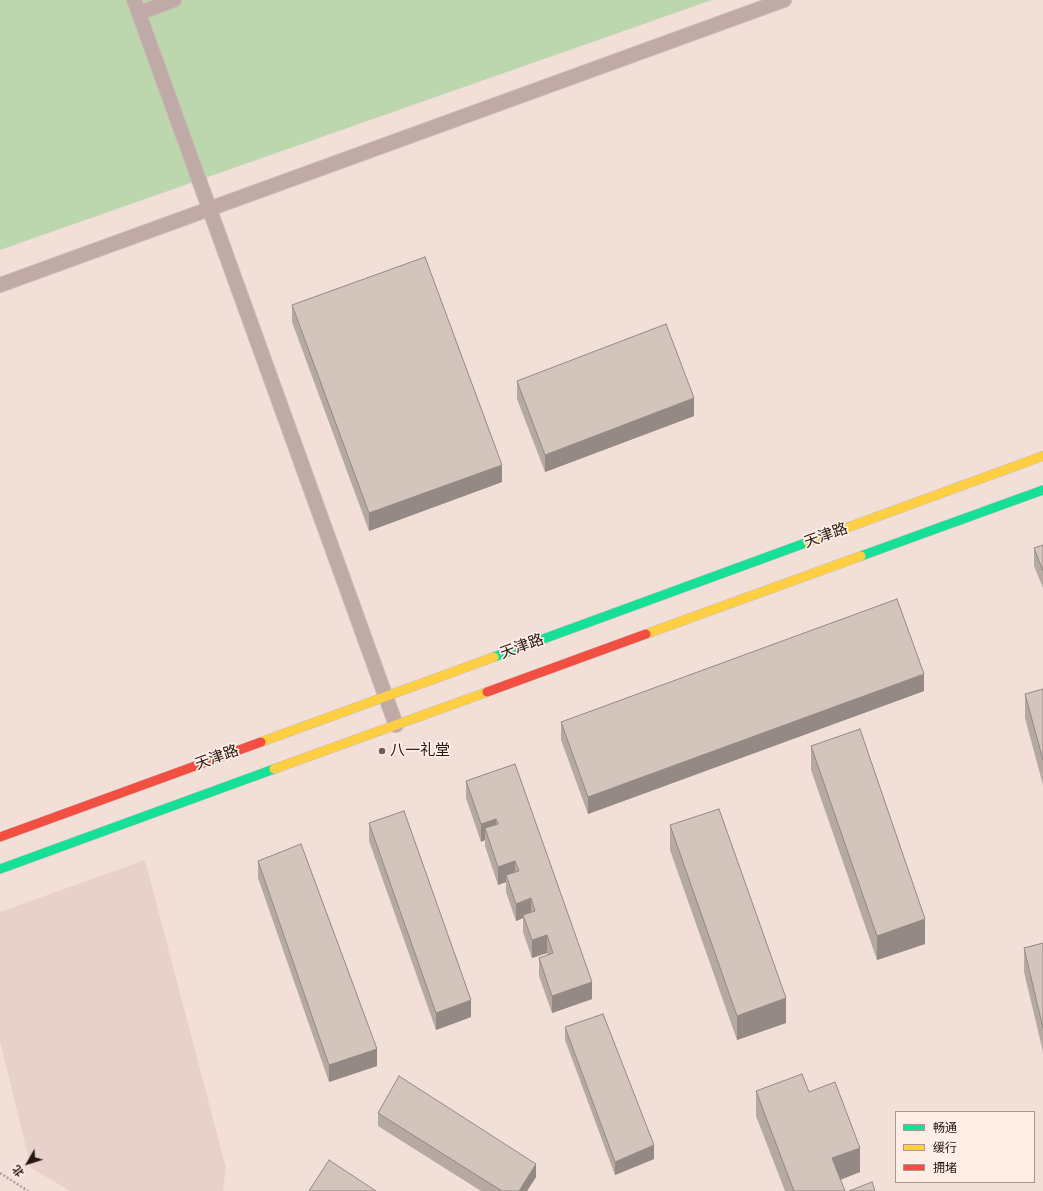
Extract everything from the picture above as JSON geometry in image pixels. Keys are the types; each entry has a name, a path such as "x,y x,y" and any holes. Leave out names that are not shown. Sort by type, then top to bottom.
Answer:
{"main road":[{"name":"天津路","path":"0,837 1043,456"},
{"name":"天津路","path":"0,869 1043,490"}],"lane":[{"path":"174,0 136,6 396,725"},
{"path":"0,285 784,0"}],"path":[{"path":"0,1173 28,1191"}],"shaded area":[{"path":"145,860 226,1168 223,1191 70,1191 31,1168 0,1041 0,912"}],"green space":[{"path":"0,0 712,0 0,250"}],"building":[{"path":"425,257 502,465 369,513 292,305"},
{"path":"666,324 694,398 545,455 517,381"},
{"path":"1043,545 1043,571 1034,548"},
{"path":"897,599 924,674 588,797 561,722"},
{"path":"1043,689 1043,760 1025,694"},
{"path":"860,729 925,919 877,936 811,746"},
{"path":"515,764 592,982 552,996 539,958 553,953 547,935 532,940 523,915 535,911 531,898 516,904 506,875 519,871 515,861 498,867 485,828 498,824 496,819 481,824 466,781"},
{"path":"719,809 786,998 737,1016 670,825"},
{"path":"404,811 471,1000 436,1013 369,823"},
{"path":"301,844 377,1049 329,1065 258,861"},
{"path":"1043,943 1043,1028 1024,948"},
{"path":"603,1014 654,1145 615,1162 565,1027"},
{"path":"802,1074 809,1092 835,1082 860,1148 832,1158 845,1191 794,1191 756,1091"},
{"path":"399,1076 536,1164 519,1191 502,1191 378,1113"},
{"path":"329,1160 376,1191 309,1191"},
{"path":"872,1182 875,1191 849,1191"}],"traffic: fast":[{"path":"861,556 1043,490"},
{"path":"494,657 808,542"},
{"path":"0,869 274,769"}],"traffic: slow":[{"path":"808,542 1043,456"},
{"path":"646,634 861,556"},
{"path":"261,742 494,657"},
{"path":"274,769 487,692"}],"traffic: jam":[{"path":"487,692 646,634"},
{"path":"0,837 261,742"}],"place":[{"name":"八一礼堂","path":"382,751"}]}
